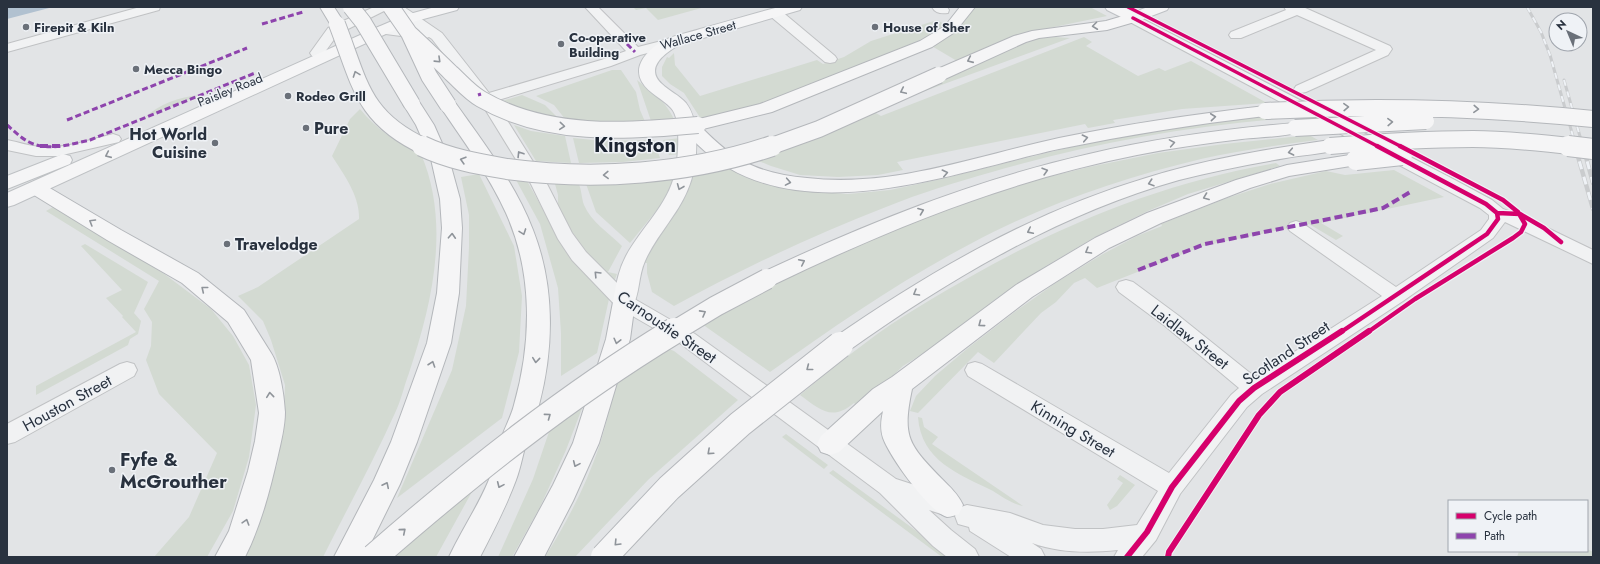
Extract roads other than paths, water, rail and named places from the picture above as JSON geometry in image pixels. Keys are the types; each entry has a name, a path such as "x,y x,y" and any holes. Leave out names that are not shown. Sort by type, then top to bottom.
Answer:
{"main road":[{"path":"327,7 337,24 365,98 370,106 393,129 414,142 460,159 507,169 563,175 634,173 702,164 742,155 785,142 817,130 1020,39 1037,34 1107,25 1133,18 1162,7"},
{"path":"349,557 386,484 407,434 439,343 448,294 452,228 450,199 440,159 427,130 363,22 351,7"},
{"path":"404,14 452,7"},
{"name":"Wallace Street","path":"673,42 795,7"},
{"path":"404,14 470,91 491,104 512,114 554,125 603,129 650,129 747,114 766,108 926,44 949,31 962,17 968,7"},
{"path":"1112,7 1133,18"},
{"path":"404,14 429,76 496,176 523,229 535,275 538,310 537,353 528,401 502,481 464,557"},
{"name":"Paisley Road","path":"8,187 39,178 113,139 317,53 404,14"},
{"name":"Paisley Road","path":"39,178 61,177 383,30 404,14"},
{"path":"673,42 658,50 649,61 647,75 650,82 680,107 709,146 730,161 751,172 781,181 808,186 846,188 918,179 1047,146 1152,125 1206,117 1265,111 1347,107 1429,107 1535,113 1593,119"},
{"path":"634,173 754,141 792,128 939,54 769,117 726,125 692,123"},
{"path":"374,557 464,480 570,400 637,354 701,314 767,279 833,247 927,208 1048,170 1136,149 1187,140 1295,128 1450,120 1544,123 1593,127"},
{"path":"529,557 563,493 586,443 618,339 630,268 645,241 673,202 681,186 692,123"},
{"path":"604,557 669,488 740,424 840,344 905,300 990,251 1046,224 1153,182 1215,167 1330,146 1407,140 1475,139 1515,141 1593,149"},
{"path":"830,444 882,396 901,384 1024,291 1109,240 1154,218 1243,184 1287,171 1356,160 1451,151 1489,150 1593,152"},
{"path":"39,178 114,235 190,278 236,316 263,359 272,413 268,441 261,471 242,534 230,557"},
{"path":"901,384 894,428 899,446 911,463 958,510"}],"street":[{"path":"7,48 154,7"},
{"path":"317,53 333,31 384,7"},
{"path":"591,7 631,48"},
{"path":"1236,35 1294,9 1385,49 1383,52 1301,89"},
{"path":"775,13 830,58"},
{"name":"Carnoustie Street","path":"404,14 437,36 486,100 540,184 564,236 579,256 624,302 688,339 888,486 942,538 966,557"},
{"path":"1133,18 1447,183 1486,204 1497,213 1525,224 1593,258"},
{"path":"383,30 437,36"},
{"name":"Wallace Street","path":"486,100 592,68 631,48 673,42"},
{"path":"7,145 38,152 48,152 75,148 113,139"},
{"path":"7,150 39,178"},
{"name":"Scotland Street","path":"1127,557 1144,536 1172,487 1239,401 1254,388 1396,296 1487,234 1498,219 1497,213"},
{"path":"1296,226 1396,296"},
{"name":"Laidlaw Street","path":"1126,287 1172,321 1254,388"},
{"name":"Houston Street","path":"7,435 127,370"},
{"name":"Kinning Street","path":"975,370 1172,487"},
{"name":"Carnoustie Street","path":"888,486 958,510 1010,524 1043,536 1075,540 1103,540 1144,536"},
{"name":"Carnoustie Street","path":"958,510 1013,543 1032,557"}],"water":[{"path":"7,7 53,7 7,19"}],"railway":[{"path":"1527,7 1541,32 1550,55 1576,147"},
{"path":"1564,80 1583,147"},
{"path":"1575,146 1593,209"},
{"path":"1583,146 1593,183"}],"place":[{"name":"Firepit & Kiln","path":"26,27"},
{"name":"House of Sher","path":"875,27"},
{"name":"Co-operative Building","path":"561,44"},
{"name":"Mecca Bingo","path":"136,69"},
{"name":"Rodeo Grill","path":"288,96"},
{"name":"Pure","path":"306,128"},
{"name":"Hot World Cuisine","path":"215,143"},
{"name":"Travelodge","path":"227,244"},
{"name":"Fyfe & McGrouther","path":"112,470"}],"district":[{"name":"Kingston","path":"635,145"}]}
